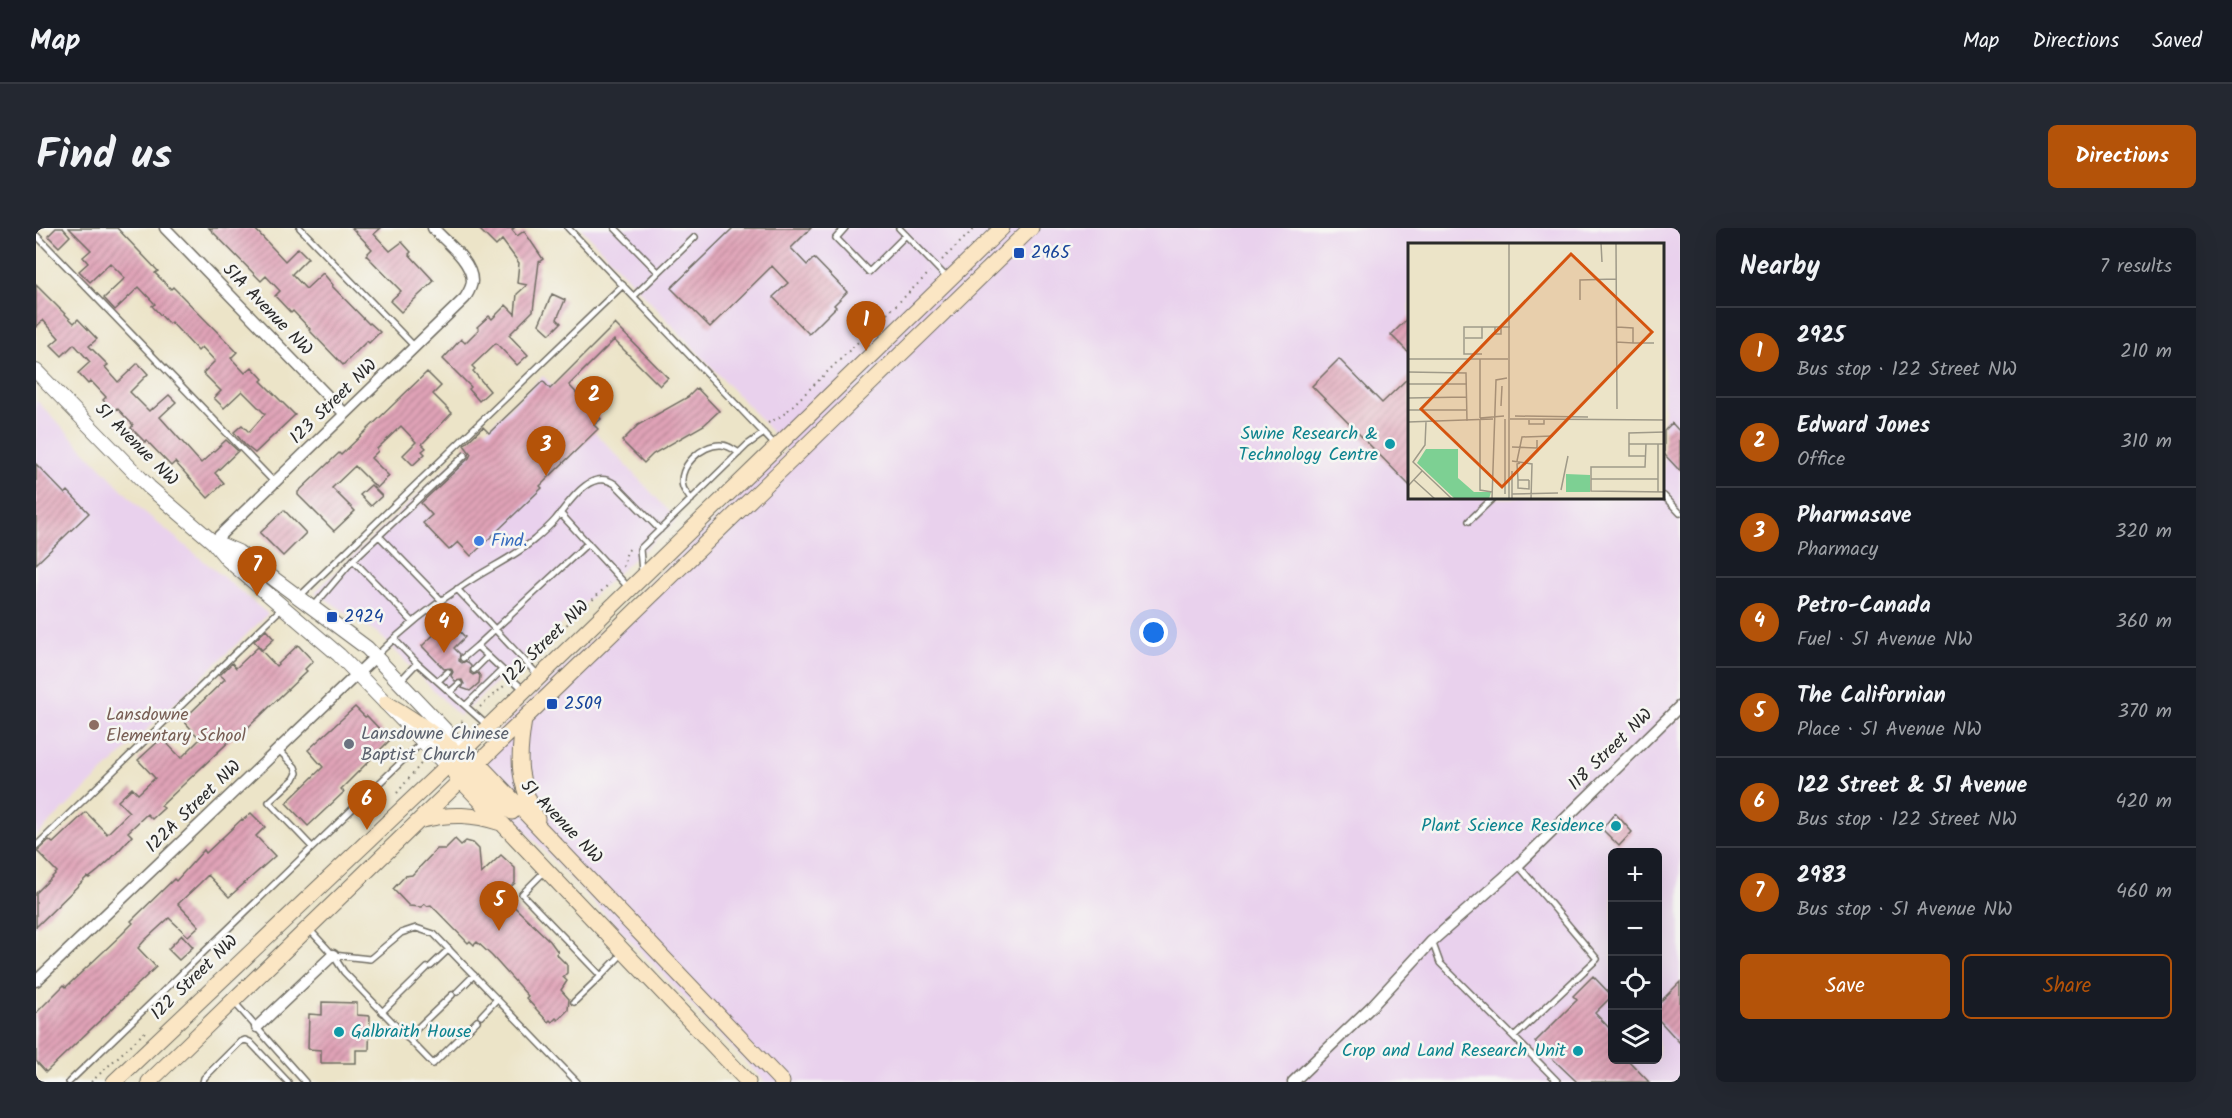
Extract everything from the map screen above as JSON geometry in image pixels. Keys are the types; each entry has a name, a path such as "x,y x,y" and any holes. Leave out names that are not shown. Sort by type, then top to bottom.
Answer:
{"main road":[{"name":"122 Street NW","path":"114,1082 525,691 1002,228"},
{"path":"149,1082 1032,228"},
{"path":"387,703 408,715 456,757 470,773 564,860 582,873"},
{"path":"524,720 519,760 522,783 544,832"},
{"name":"51 Avenue NW","path":"456,757 470,773 502,823 748,1082"},
{"name":"51 Avenue NW","path":"470,773 544,832 782,1082"},
{"path":"419,820 444,814 465,814 502,823"}],"street":[{"name":"51A Avenue NW","path":"165,228 345,414"},
{"name":"123 Street NW","path":"213,542 460,303 468,292 472,281 469,270 433,228"},
{"name":"51 Avenue NW","path":"36,371 149,487 213,542 228,560 325,642 423,741 456,757"},
{"name":"51 Avenue NW","path":"213,542 238,552 376,656 400,681 456,757"},
{"name":"122A Street NW","path":"36,981 376,656"},
{"name":"118 Street NW","path":"1293,1082 1372,1006 1432,941 1518,865 1680,706"},
{"path":"257,1027 333,954"}],"lane":[{"path":"300,228 415,347"},
{"path":"568,228 776,447"},
{"path":"615,228 658,272"},
{"path":"845,228 836,238 869,272 906,235"},
{"path":"899,228 949,280"},
{"path":"36,234 275,482"},
{"path":"634,296 695,237"},
{"path":"299,597 623,285"},
{"path":"642,577 640,549 739,453 764,433"},
{"path":"691,500 683,486 683,475 689,463 702,450 715,445 724,445 739,453"},
{"path":"313,607 353,560 465,455"},
{"path":"376,656 441,600 533,542 588,484 601,479 615,483 660,530"},
{"path":"1665,497 1680,513"},
{"path":"1469,521 1491,500"},
{"path":"560,513 630,588"},
{"path":"379,536 441,600"},
{"path":"464,658 588,543"},
{"path":"353,560 413,622"},
{"path":"457,590 539,677"},
{"path":"36,846 284,607"},
{"path":"394,639 417,663 488,726"},
{"path":"477,646 525,691"},
{"path":"474,670 488,656"},
{"path":"400,681 417,663"},
{"path":"466,705 502,670"},
{"path":"438,681 448,672"},
{"path":"450,692 459,684"},
{"path":"69,1082 423,741"},
{"path":"278,749 295,766 297,773 294,779 269,802 312,847"},
{"path":"1514,1037 1597,959 1518,865"},
{"path":"546,870 522,894 601,976"},
{"path":"308,928 333,954 344,972 433,1064 497,999"},
{"path":"333,954 370,958 401,933 416,928 434,934 577,1082"},
{"path":"1432,941 1440,963 1558,1082"},
{"path":"382,1012 449,949"},
{"path":"574,1002 624,952"},
{"path":"407,1038 474,975"},
{"path":"233,1001 305,1082"},
{"path":"203,1082 204,1078 240,1042 245,1040 250,1041 288,1082"}],"path":[{"path":"782,416 975,228"}],"shaded area":[{"path":"581,228 1680,228 1680,1082 765,1082 463,765 787,450"},
{"path":"543,376 677,520 459,716 379,634 315,592"},
{"name":"Lansdowne Elementary School","path":"36,400 142,510 268,614 36,836"}],"building":[{"path":"56,228 63,228 70,236 59,247 48,236"},
{"path":"69,228 117,228 158,271 155,273 171,289 173,287 237,352 231,358 245,373 252,367 263,379 261,381 295,415 255,453 245,445 234,432 242,425 249,432 265,414 242,391 224,408 214,398 221,391 203,373 215,361 202,347 198,351 171,322 169,324 152,306 155,304 139,287 115,310 104,298 125,278 110,263 90,282 79,271 88,263 83,257 91,250"},
{"path":"209,228 254,228 285,261 298,248 308,258 292,274 306,289 323,273 332,286 369,324 380,332 369,343 367,341 343,365 293,311 291,313 275,296 280,291 266,276 261,281"},
{"path":"352,228 381,228 374,234 390,251 402,242 411,252 409,254 434,281 401,312 390,301 401,291 366,255 372,249"},
{"path":"478,228 514,228 512,230 517,236 524,231 543,259 539,262 533,311 509,335 528,355 517,365 496,343 472,366 475,369 473,371 490,391 479,401 469,389 471,387 443,359 461,339 465,343 479,329 477,327 489,316 492,319 506,305 515,314 517,294 527,285 517,283 519,263 502,240 496,246"},
{"path":"733,228 811,228 791,248 807,265 814,258 847,292 834,305 836,307 809,334 773,297 788,283 772,266 710,327 671,288"},
{"path":"36,285 74,323 78,319 97,339 89,346 108,365 105,367 118,382 138,363 148,374 130,392 149,411 169,395 176,402 160,417 201,463 226,440 238,451 215,473 224,483 208,498 175,462 171,466 146,440 145,442 131,428 133,425 117,408 114,411 103,400 106,397 91,381 88,384 78,373 90,362 74,344 62,356 51,345 59,338 43,320 36,327"},
{"path":"552,294 565,300 557,319 561,323 550,334 539,324"},
{"path":"1408,318 1408,352 1391,335"},
{"path":"615,324 668,378 660,386 614,340 569,385 601,419 594,425 598,429 540,486 542,488 471,556 458,542 449,550 423,523 432,515 421,503 469,458 471,454 464,445 483,427 489,433 543,381 550,389"},
{"name":"Swine Research & Technology Centre","path":"1339,359 1382,403 1408,378 1408,484 1312,386"},
{"path":"427,372 441,386 433,394 452,413 422,444 426,448 422,451 425,454 413,465 403,455 416,442 401,426 377,449 378,451 371,458 389,476 377,488 355,466 332,488 355,511 334,531 298,495 298,492 339,453 341,455"},
{"path":"697,388 719,411 704,425 653,454 644,463 622,441 638,425 688,397"},
{"path":"1672,423 1680,432 1680,471 1665,455 1665,430"},
{"path":"36,464 65,494 68,491 89,513 36,564"},
{"path":"371,485 382,496 371,506 360,495"},
{"path":"284,510 306,533 283,556 260,533"},
{"path":"449,620 465,637 454,648 460,654 459,661 462,663 466,661 471,666 470,673 473,675 478,673 480,676 479,683 470,691 462,688 464,684 462,680 455,681 451,676 453,672 451,668 444,669 422,646"},
{"path":"266,630 274,639 262,650 254,641"},
{"path":"298,645 313,661 305,669 307,671 161,806 164,808 152,819 147,814 128,832 132,836 110,860 89,878 87,877 36,927 36,893 57,872 37,851 49,840 53,843 86,812 107,834 129,812 118,801 132,788 138,794 155,778 138,760 162,738 181,758 200,739 183,720 225,679 220,675 232,663 236,668 258,647 276,666"},
{"name":"Lansdowne Chinese Baptist Church","path":"355,707 390,740 341,789 344,792 308,826 286,803 323,767 308,750"},
{"path":"251,813 265,827 256,836 275,856 229,897 208,875 178,904 199,926 188,936 169,918 145,940 138,948 156,967 46,1072 36,1061 36,1013 121,935 133,923 131,921 174,879 176,881 204,850 206,853"},
{"name":"Plant Science Residence","path":"1615,813 1632,832 1619,846 1602,829"},
{"path":"455,839 461,845 466,841 473,843 479,849 481,874 501,855 515,868 515,883 502,895 550,941 558,952 556,954 567,965 567,973 563,977 567,981 561,990 569,999 568,1010 558,1020 556,1018 548,1022 492,956 477,942 474,945 470,941 468,943 431,905 409,906 393,889 405,876 412,875 437,849 445,849"},
{"path":"182,935 193,947 179,960 168,949"},
{"name":"Crop and Land Research Unit","path":"1593,976 1608,992 1608,1000 1595,1013 1608,1027 1608,1064 1632,1064 1649,1082 1577,1082 1535,1042 1577,1000 1573,996"},
{"path":"1680,982 1680,1043 1662,1023 1662,1000"},
{"name":"Galbraith House","path":"322,1002 357,1003 357,1015 370,1016 369,1050 356,1050 356,1063 321,1063 321,1050 308,1049 309,1014 322,1015"}],"place":[{"name":"2965","path":"1019,253"},
{"name":"2925","path":"866,351"},
{"name":"Edward Jones","path":"594,426"},
{"name":"Swine Research & Technology Centre","path":"1390,444"},
{"name":"Pharmasave","path":"546,476"},
{"name":"Find.","path":"479,541"},
{"name":"2983","path":"257,596"},
{"name":"2924","path":"332,617"},
{"name":"Petro-Canada","path":"444,653"},
{"name":"2509","path":"552,704"},
{"name":"Lansdowne Elementary School","path":"94,725"},
{"name":"Lansdowne Chinese Baptist Church","path":"349,744"},
{"name":"Plant Science Residence","path":"1616,826"},
{"name":"122 Street & 51 Avenue","path":"367,830"},
{"name":"The Californian","path":"499,931"},
{"name":"Galbraith House","path":"339,1032"},
{"name":"Crop and Land Research Unit","path":"1578,1051"}]}
